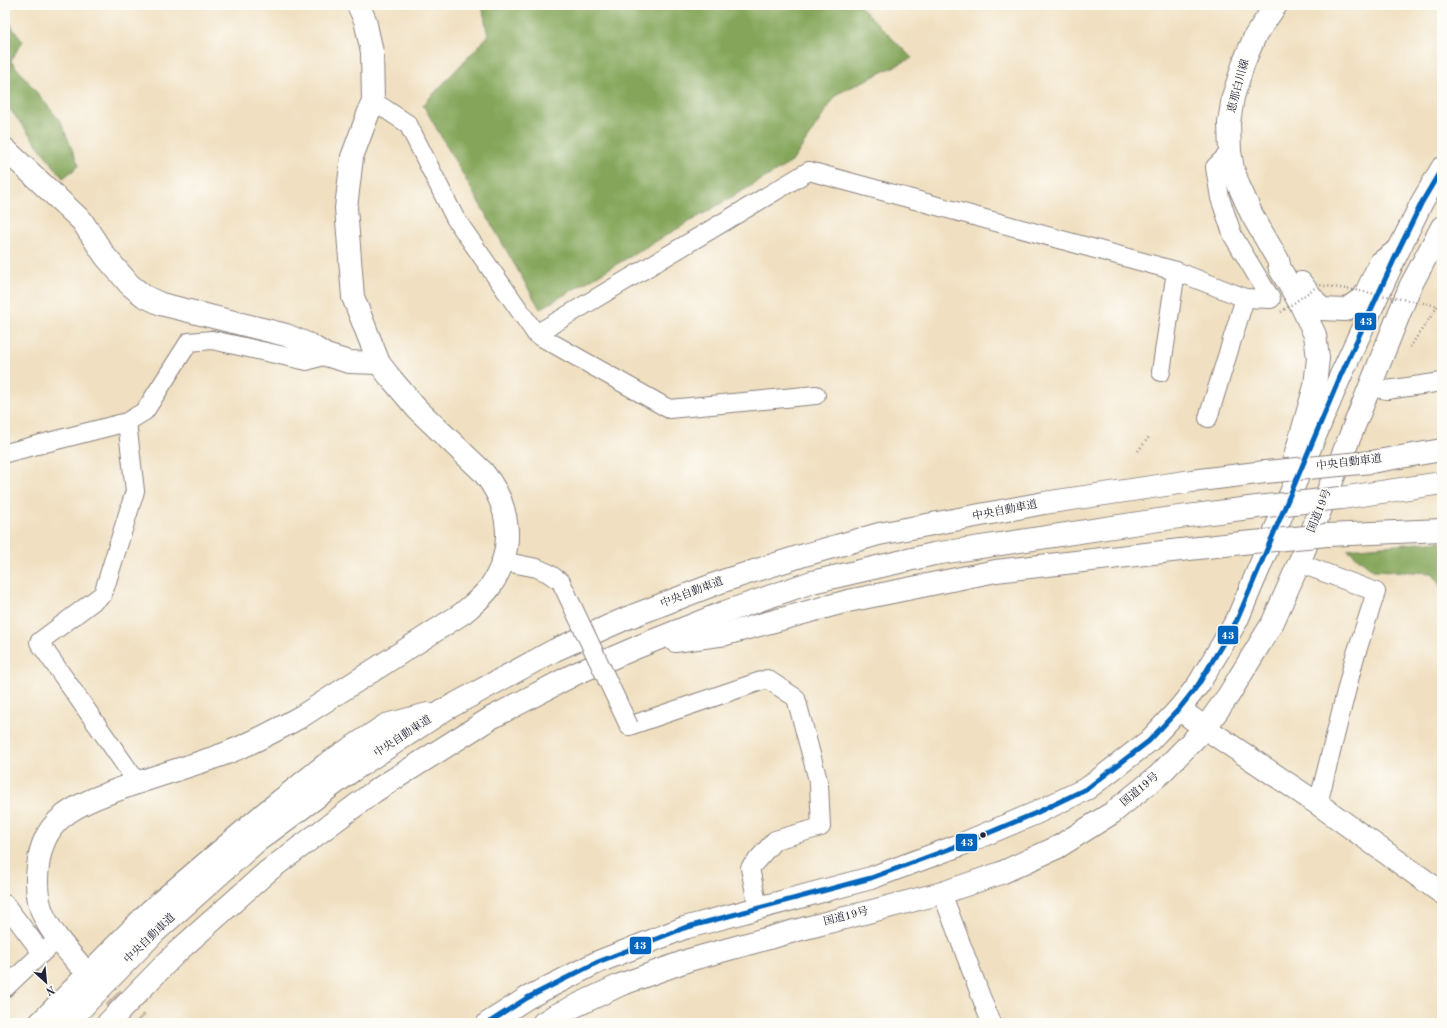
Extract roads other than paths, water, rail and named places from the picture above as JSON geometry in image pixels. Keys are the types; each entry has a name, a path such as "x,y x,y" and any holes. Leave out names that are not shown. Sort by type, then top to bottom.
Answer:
{"main road":[{"path":"79,964 50,946 48,927 37,898 36,882 42,846 50,831 60,819 73,808 95,798 137,782 223,755 275,732 463,613 490,587 502,561 506,542 507,526 499,495 493,484 483,472 417,408 379,363 353,297 346,208 352,157 373,101 372,52 365,20 358,5"},
{"name":"恵那白川線","path":"1276,5 1255,36 1244,62 1233,97 1230,123 1230,152 1233,169 1239,186 1252,214 1278,260 1280,269 1301,305 1315,335 1318,358 1315,386 1292,467 1294,483"},
{"path":"5,149 82,221 105,256 130,285 144,296 161,304 286,335 310,345 326,355 349,362 379,363"},
{"path":"488,1023 527,998 598,962 684,928 871,878 960,845 1036,813 1088,788 1150,740 1179,709 1198,685 1237,620 1340,377 1399,249 1422,202 1442,168"},
{"name":"国道19号","path":"543,1023 554,1016 620,985 689,960 942,893 1002,873 1058,847 1112,813 1158,775 1205,728 1228,696 1273,622 1299,563 1410,287 1442,227"},
{"path":"1278,260 1288,264 1321,309 1345,310 1364,297 1380,262 1399,249"},
{"name":"中央自動車道","path":"68,1023 155,932 256,842 352,770 446,709 555,650 627,618 723,581 879,534 1029,506 1192,481 1265,472 1371,462 1442,450"},
{"path":"108,1023 177,952 268,871 375,791 491,718 576,674 640,646 725,612 812,582 934,554 1172,518 1341,498 1442,483"},
{"path":"640,646 726,634 848,601 996,571 1242,543 1328,535 1442,530"},
{"path":"40,1023 151,910 266,812 325,765 386,725 446,709"},
{"path":"1179,709 1318,804 1442,893"}],"street":[{"path":"373,101 408,124 455,218 536,334 668,409 816,395"},
{"path":"536,334 809,171 1176,271 1245,298 1271,299 1233,236 1220,198 1215,167 1230,152"},
{"path":"1161,372 1176,271"},
{"path":"1208,418 1245,298"},
{"path":"5,452 6,453 127,422 145,411 189,342 212,340 307,361 326,355"},
{"path":"1369,387 1387,390 1442,382"},
{"path":"127,422 135,491 103,594 39,642 137,782"},
{"path":"502,561 537,568 548,573 561,582 629,726 767,679 796,698 819,784 821,827 775,840 750,868 758,908"},
{"path":"1299,563 1376,592 1354,660 1318,804"},
{"path":"942,893 991,1023"},
{"path":"5,904 50,946 5,988"}],"tunnel":[{"path":"89,974 138,1023"}]}
